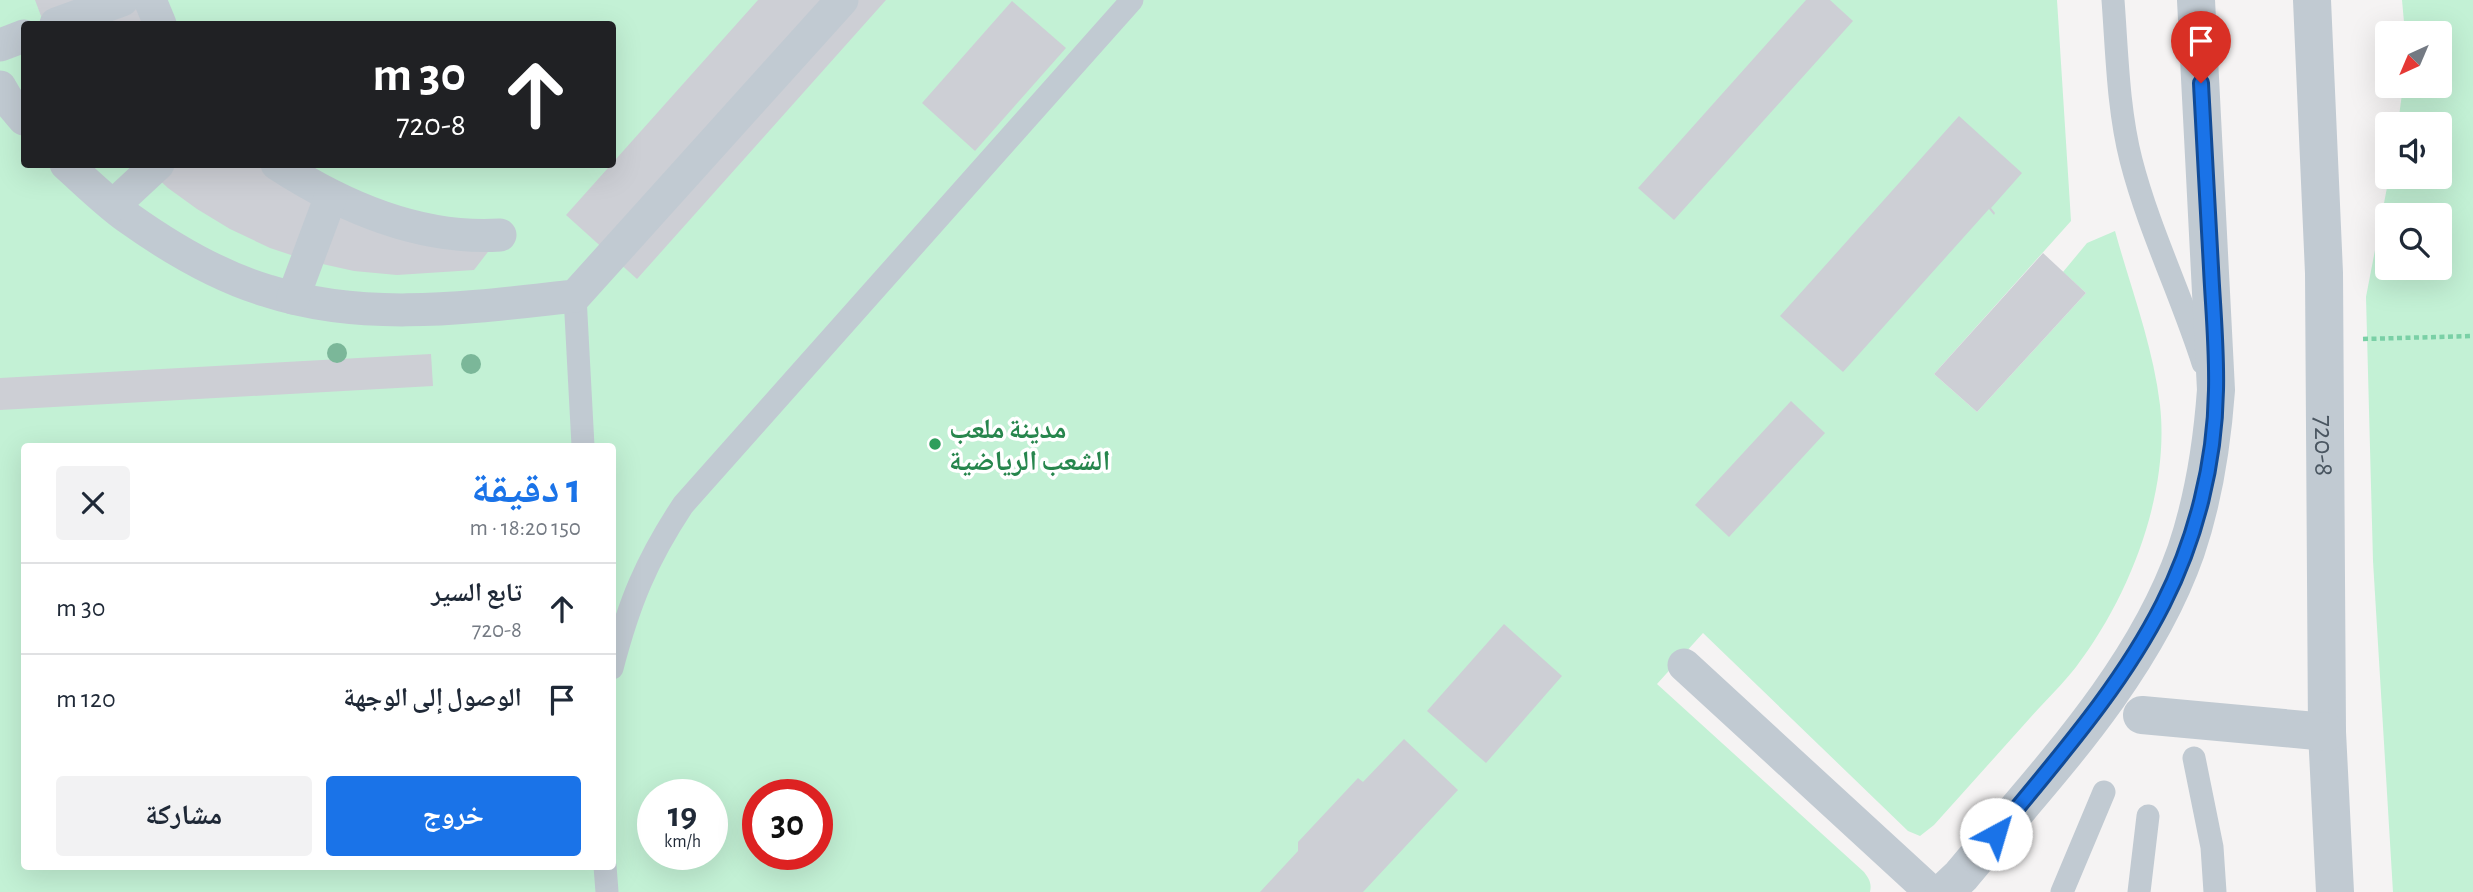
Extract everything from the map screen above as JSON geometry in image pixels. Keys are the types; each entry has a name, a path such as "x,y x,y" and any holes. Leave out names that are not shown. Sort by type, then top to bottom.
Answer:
{"street":[{"path":"64,21 122,0"},
{"path":"150,0 159,21"},
{"path":"71,168 125,216 202,264 267,291 293,298 373,309 416,310 464,308 575,296 842,0"},
{"path":"1944,892 1961,876 2100,707 2164,603 2186,552 2202,499 2212,444 2216,399 2196,0"},
{"name":"720-8","path":"2312,0 2324,273 2327,732 2335,892"},
{"path":"0,46 21,37"},
{"path":"0,87 21,115"},
{"path":"114,205 154,168"},
{"path":"284,168 331,196 382,217 424,229 460,234 500,235"},
{"path":"293,298 331,196"},
{"path":"1684,665 1931,892"},
{"path":"2142,715 2327,732"}],"lane":[{"path":"616,655 634,594 649,561 683,505 1132,0"},
{"path":"2113,0 2117,62 2130,157 2145,210 2216,399"},
{"path":"575,296 583,443"},
{"path":"2194,758 2212,847 2215,892"},
{"path":"2062,892 2104,792"},
{"path":"2139,892 2148,816"},
{"path":"605,870 607,892"}],"path":[{"path":"2324,340 2473,336"}],"green space":[{"name":"مدينة ملعب الشعب الرياضية","path":"0,0 2057,0 2071,221 1934,374 1977,412 2086,293 2063,272 2087,243 2115,231 2157,383 2161,439 2159,474 2152,509 2142,544 2113,609 2071,674 1934,825 1920,836 1908,831 1703,633 1657,684 1864,872 1871,886 1870,892 0,892"},
{"path":"2402,0 2473,0 2473,892 2393,892 2373,561 2366,297 2375,250 2375,280 2452,280 2452,203 2384,203 2387,189 2452,189 2452,112 2400,112 2401,98 2452,98 2452,21 2404,21"}],"building":[{"path":"35,0 154,0 164,21 43,21"},
{"path":"758,0 886,0 637,279 566,215 608,168 616,168 616,159"},
{"path":"1806,0 1830,0 1853,21 1674,220 1638,188"},
{"path":"1012,1 1066,48 975,151 922,103"},
{"path":"1959,116 2022,173 1991,208 1994,215 1989,209 1843,372 1780,316"},
{"path":"146,168 291,168 341,197 504,231 474,270 397,275 354,271 309,261 270,248 230,229 168,188"},
{"path":"2043,253 2086,293 1977,412 1934,374"},
{"path":"431,354 433,386 0,410 0,378"},
{"path":"1791,401 1825,433 1729,537 1695,505"},
{"path":"1504,624 1562,676 1486,763 1427,711"},
{"path":"1404,739 1458,790 1363,892 1260,892 1298,851 1298,842 1358,778 1363,782"}],"place":[{"name":"مدينة ملعب الشعب الرياضية","path":"935,444"}],"route":[{"path":"1996,834 2100,707 2136,651 2164,603 2186,552 2202,499 2212,444 2216,390 2201,83"}]}
